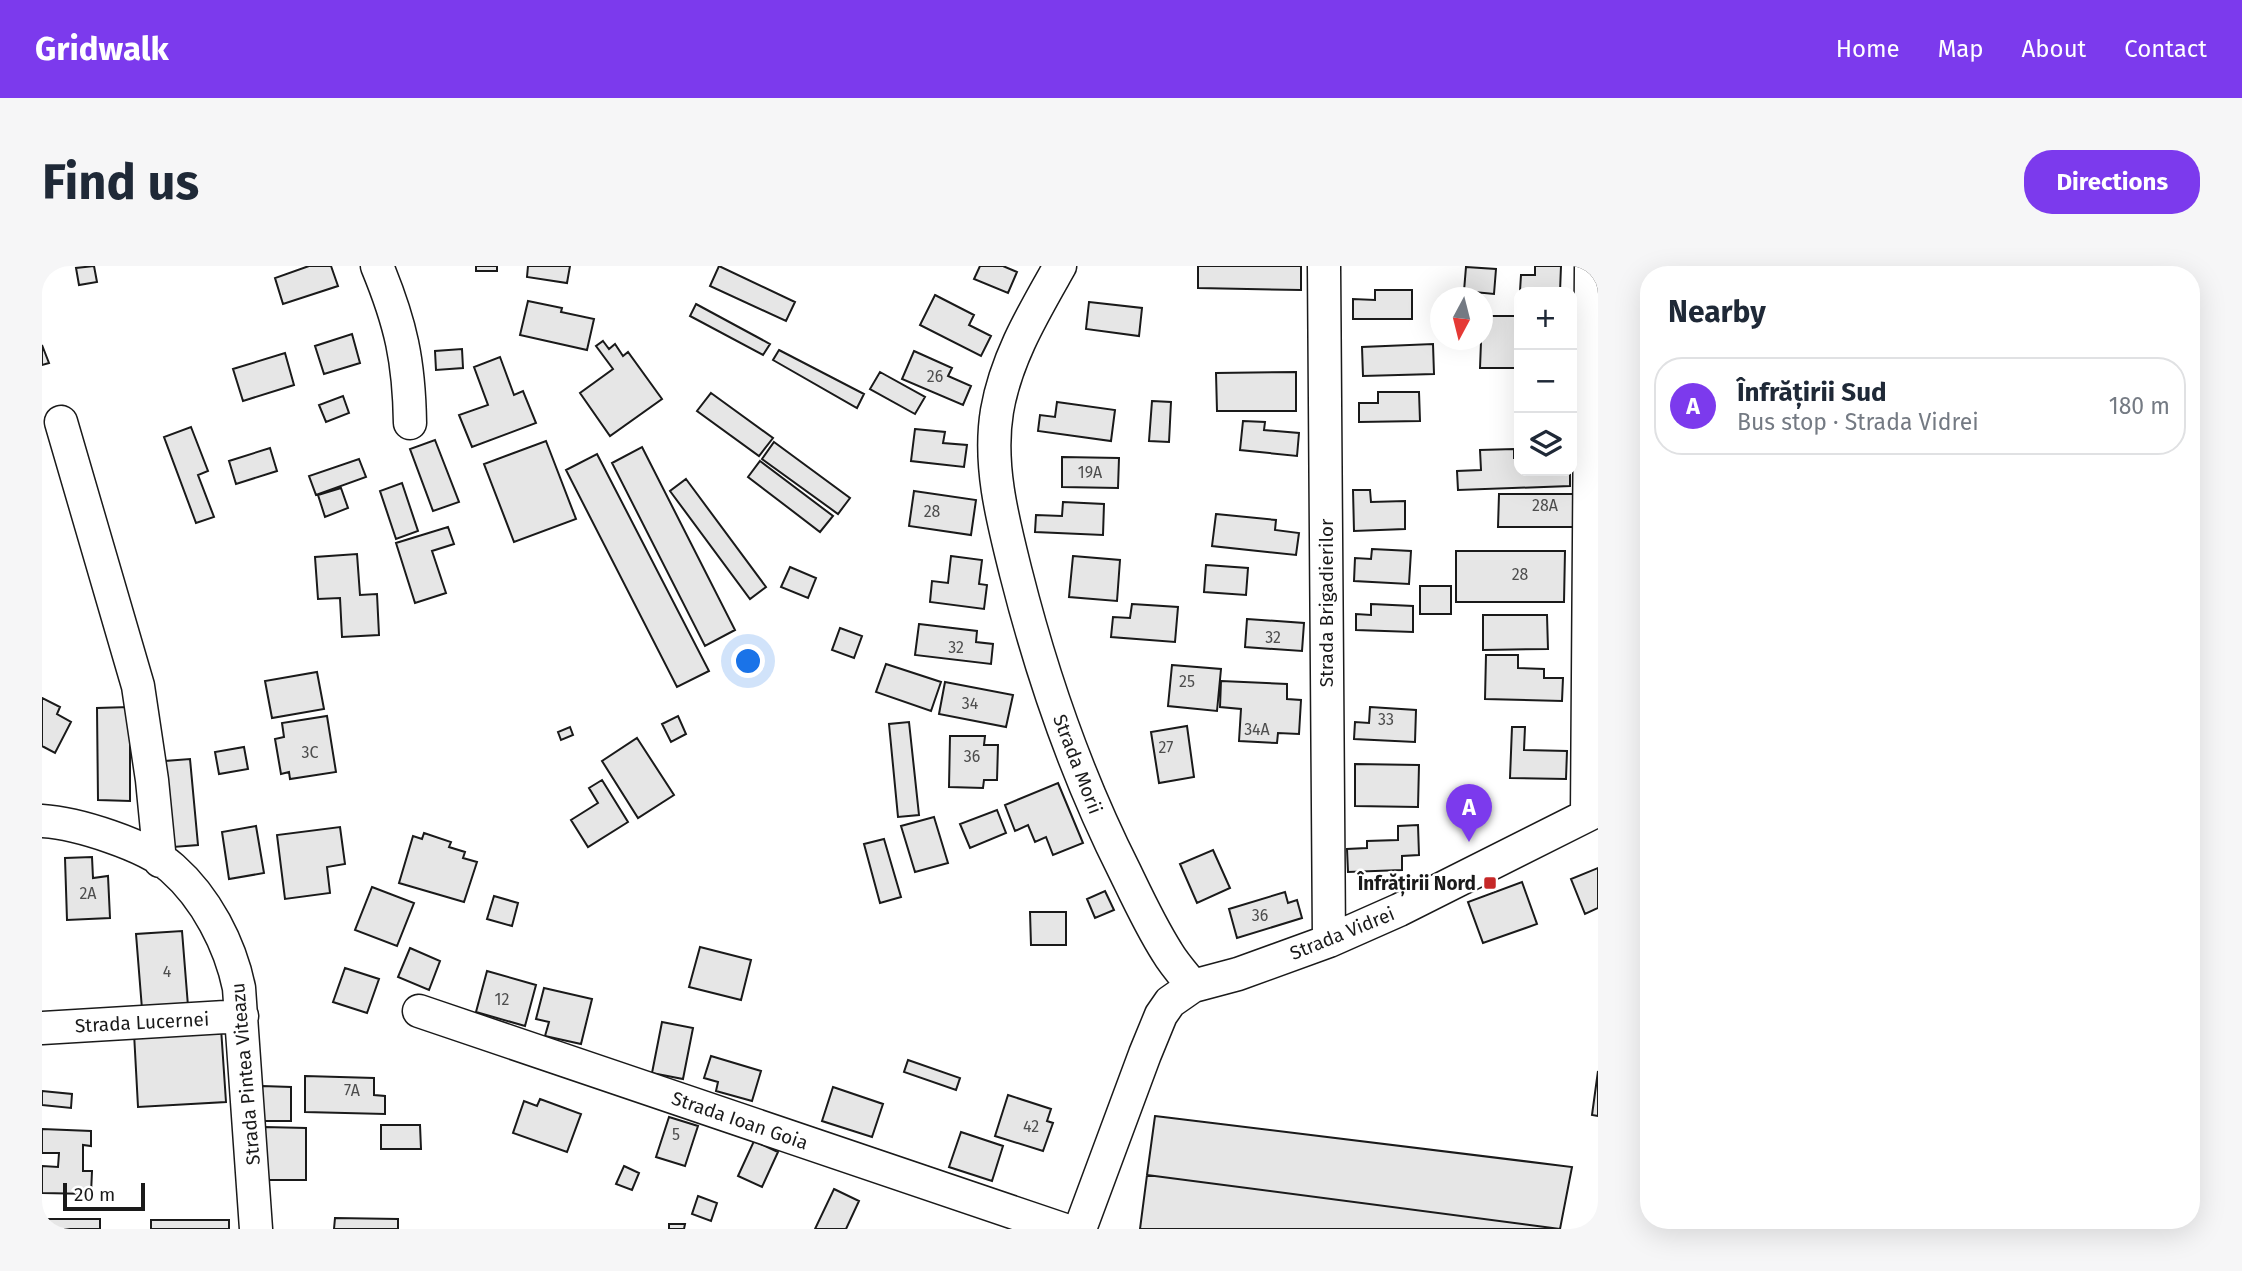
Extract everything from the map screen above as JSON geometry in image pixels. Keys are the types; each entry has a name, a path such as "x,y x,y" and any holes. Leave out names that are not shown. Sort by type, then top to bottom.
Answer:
{"street":[{"path":"377,266 404,343 410,380 410,423"},
{"name":"Strada Morii","path":"1060,266 1028,321 1006,371 997,411 993,449 1006,532 1032,636 1065,733 1101,824 1168,954 1193,986"},
{"name":"Strada Brigadierilor","path":"1324,266 1329,941"},
{"path":"1591,266 1593,812"},
{"path":"61,422 138,686 152,780 160,861"},
{"name":"Strada Vidrei","path":"1193,986 1238,974 1329,941 1409,905 1593,812"},
{"name":"Strada Pintea Viteazu","path":"42,821 96,832 172,867 197,895 218,929 234,963 242,1016 256,1229"},
{"path":"1080,1229 1161,1015 1170,1002 1193,986"},
{"name":"Strada Ioan Goia","path":"419,1011 1062,1229"},
{"name":"Strada Lucernei","path":"42,1028 242,1016"}],"building":[{"path":"94,266 97,282 79,285 76,268"},
{"path":"309,266 331,266 338,286 283,304 275,278"},
{"path":"476,266 497,266 497,271 476,271"},
{"path":"528,266 570,266 567,283 527,277"},
{"path":"719,266 795,302 786,321 710,286"},
{"path":"980,266 1003,266 1017,272 1008,293 974,279"},
{"path":"1198,266 1301,266 1301,290 1198,288"},
{"path":"1535,266 1561,266 1560,287 1520,287 1521,275 1535,275"},
{"path":"1466,267 1496,269 1494,294 1493,287 1464,287"},
{"path":"1375,290 1412,290 1412,319 1353,319 1353,299 1375,300"},
{"path":"935,295 974,315 969,325 991,336 981,356 920,325"},
{"path":"528,301 562,308 561,312 594,319 587,350 520,335"},
{"path":"1089,302 1142,308 1139,336 1086,329"},
{"path":"696,304 770,344 763,355 690,316"},
{"path":"1493,316 1514,316 1514,368 1480,368 1481,350 1493,350"},
{"path":"352,334 360,363 324,374 315,346"},
{"path":"603,341 609,349 615,344 623,356 628,352 662,399 610,436 580,393 613,369 596,346"},
{"path":"1430,344 1430,350 1433,350 1434,374 1363,376 1362,347"},
{"path":"42,345 49,363 42,365"},
{"path":"462,349 463,368 436,370 435,351"},
{"path":"779,350 864,394 857,408 773,360"},
{"path":"914,351 952,368 948,376 971,386 963,405 902,379"},
{"path":"285,353 294,385 243,401 233,369"},
{"path":"500,357 514,395 523,391 536,423 472,447 459,415 488,405 474,367"},
{"path":"880,372 925,397 915,414 870,389"},
{"path":"1296,372 1296,411 1217,411 1216,373"},
{"path":"1378,392 1419,392 1420,421 1359,422 1359,403 1378,403"},
{"path":"711,393 773,438 759,456 697,411"},
{"path":"343,396 349,413 326,422 319,405"},
{"path":"1152,401 1171,402 1169,442 1149,441"},
{"path":"1057,402 1115,410 1111,441 1038,431 1040,415 1055,417"},
{"path":"1243,421 1265,422 1264,430 1299,433 1297,456 1240,450"},
{"path":"191,427 208,471 198,475 214,517 196,523 164,437"},
{"path":"915,429 945,432 943,443 967,445 964,467 911,461"},
{"path":"435,440 459,502 433,511 410,449"},
{"path":"546,441 576,519 514,542 484,464"},
{"path":"774,442 850,498 838,514 762,459"},
{"path":"642,447 735,630 705,646 612,463"},
{"path":"270,448 277,471 236,484 229,461"},
{"path":"1514,449 1514,476 1570,476 1570,486 1458,490 1457,471 1481,470 1480,450"},
{"path":"597,454 709,671 677,687 566,470"},
{"path":"1062,457 1119,458 1118,488 1062,487"},
{"path":"359,459 366,477 316,495 309,476"},
{"path":"760,461 833,516 820,532 748,477"},
{"path":"686,479 766,587 750,599 670,491"},
{"path":"402,483 418,531 396,539 380,491"},
{"path":"341,488 348,508 325,517 318,495"},
{"path":"1353,490 1370,490 1371,502 1405,501 1405,529 1354,531"},
{"path":"914,491 976,500 971,535 909,526"},
{"path":"1499,494 1574,494 1574,527 1498,527"},
{"path":"1063,502 1104,504 1103,535 1035,532 1036,515 1062,516"},
{"path":"1216,514 1276,520 1275,530 1299,533 1296,555 1212,546"},
{"path":"448,527 454,544 432,551 446,593 415,603 396,543"},
{"path":"1372,549 1411,551 1409,584 1354,581 1355,558 1371,559"},
{"path":"1456,551 1565,551 1564,602 1456,602"},
{"path":"357,554 360,595 377,594 379,635 342,637 340,598 318,599 315,557"},
{"path":"951,556 982,560 979,584 987,585 984,609 930,602 932,581 948,583"},
{"path":"1073,556 1120,560 1117,601 1069,597"},
{"path":"1206,565 1248,568 1246,595 1204,592"},
{"path":"790,567 816,578 808,598 781,587"},
{"path":"1420,586 1451,586 1451,614 1420,614"},
{"path":"1132,604 1178,607 1175,642 1111,637 1113,617 1130,618"},
{"path":"1371,604 1413,606 1413,632 1356,630 1356,614 1371,615"},
{"path":"1483,615 1547,615 1548,649 1483,650"},
{"path":"1247,619 1304,623 1302,651 1245,647"},
{"path":"919,624 977,631 976,642 993,644 991,664 915,655"},
{"path":"840,628 862,636 854,658 832,650"},
{"path":"1486,655 1518,655 1518,668 1544,669 1544,678 1563,678 1562,701 1485,699"},
{"path":"886,664 941,682 931,711 876,692"},
{"path":"1172,665 1221,669 1217,711 1168,706"},
{"path":"317,672 324,709 272,718 265,681"},
{"path":"1221,681 1287,684 1287,699 1301,700 1299,734 1278,733 1277,743 1239,741 1241,709 1220,707"},
{"path":"945,682 1013,695 1006,727 939,714"},
{"path":"42,698 60,707 57,714 71,722 55,753 42,746"},
{"path":"130,707 130,801 98,800 97,708"},
{"path":"1370,707 1416,710 1415,742 1354,739 1355,722 1369,723"},
{"path":"327,716 336,772 290,779 289,772 281,774 275,739 284,737 282,723"},
{"path":"678,716 686,734 671,742 662,724"},
{"path":"909,722 919,815 898,817 889,724"},
{"path":"1187,726 1194,777 1159,783 1151,732"},
{"path":"570,727 573,735 561,740 558,732"},
{"path":"1512,727 1525,727 1524,750 1567,751 1566,779 1510,778"},
{"path":"950,736 985,736 984,745 998,745 997,780 984,780 983,788 949,787"},
{"path":"637,738 674,795 638,818 602,761"},
{"path":"244,747 248,769 219,774 215,752"},
{"path":"190,759 198,845 173,847 165,761"},
{"path":"1355,764 1419,765 1418,807 1355,806"},
{"path":"602,780 628,822 588,847 571,820 598,803 589,788"},
{"path":"1058,783 1083,843 1053,855 1046,837 1035,842 1028,825 1015,831 1005,805"},
{"path":"997,810 1006,833 970,848 960,824"},
{"path":"934,817 948,863 915,872 901,826"},
{"path":"1418,825 1419,855 1402,856 1402,870 1348,872 1347,849 1367,848 1367,841 1398,840 1398,826"},
{"path":"256,826 264,873 229,879 222,832"},
{"path":"340,827 345,864 327,867 330,893 285,899 277,835"},
{"path":"424,833 451,842 449,847 465,852 463,858 477,862 464,902 399,883 413,836 422,839"},
{"path":"884,839 901,897 880,903 864,844"},
{"path":"1213,850 1230,888 1197,903 1180,864"},
{"path":"92,857 93,878 108,876 110,918 67,920 65,858"},
{"path":"1598,868 1598,908 1585,914 1571,879"},
{"path":"1522,882 1537,924 1483,943 1468,902"},
{"path":"372,887 414,903 397,946 355,930"},
{"path":"1105,891 1114,910 1095,918 1087,899"},
{"path":"1285,892 1288,903 1297,900 1302,918 1237,938 1229,909"},
{"path":"494,896 518,903 512,926 487,919"},
{"path":"1030,912 1066,912 1066,945 1031,945"},
{"path":"182,931 188,1006 142,1009 136,934"},
{"path":"700,947 751,960 741,1000 689,987"},
{"path":"410,948 440,961 429,990 398,977"},
{"path":"345,968 379,979 367,1013 333,1002"},
{"path":"487,971 536,985 525,1026 476,1012"},
{"path":"544,988 592,999 581,1044 545,1036 549,1022 536,1019"},
{"path":"662,1022 693,1028 683,1079 652,1073"},
{"path":"221,1028 226,1102 138,1107 134,1033"},
{"path":"711,1056 761,1071 752,1101 716,1091 718,1082 704,1078"},
{"path":"908,1060 960,1078 956,1090 904,1072"},
{"path":"1598,1071 1598,1116 1592,1115"},
{"path":"305,1076 374,1078 374,1095 385,1096 385,1114 305,1112"},
{"path":"262,1086 291,1087 291,1121 262,1121"},
{"path":"833,1087 883,1104 872,1137 822,1121"},
{"path":"42,1091 72,1094 71,1108 42,1105"},
{"path":"1008,1095 1051,1109 1047,1121 1053,1123 1043,1151 995,1136"},
{"path":"540,1099 581,1114 567,1152 513,1133 524,1101 537,1106"},
{"path":"1155,1116 1572,1167 1560,1229 1147,1175"},
{"path":"669,1117 698,1126 685,1166 656,1157"},
{"path":"381,1125 420,1125 421,1149 381,1149"},
{"path":"264,1127 306,1128 306,1180 264,1180"},
{"path":"42,1129 91,1131 91,1146 83,1145 83,1171 92,1171 91,1194 42,1193 42,1166 58,1167 59,1153 42,1153"},
{"path":"961,1132 1003,1146 992,1181 949,1167"},
{"path":"754,1141 778,1152 762,1187 738,1176"},
{"path":"624,1166 639,1173 632,1190 616,1184"},
{"path":"1147,1175 1560,1229 1140,1229"},
{"path":"834,1189 859,1201 846,1229 815,1229"},
{"path":"698,1196 717,1203 711,1221 692,1214"},
{"path":"335,1218 398,1219 398,1229 334,1229"},
{"path":"42,1219 100,1219 100,1229 42,1229"},
{"path":"151,1220 229,1220 229,1229 151,1229"},
{"path":"669,1224 685,1224 684,1229 669,1229"}],"place":[{"name":"Înfrățirii Sud","path":"1469,842"},
{"name":"Înfrățirii Nord","path":"1490,883"}]}
